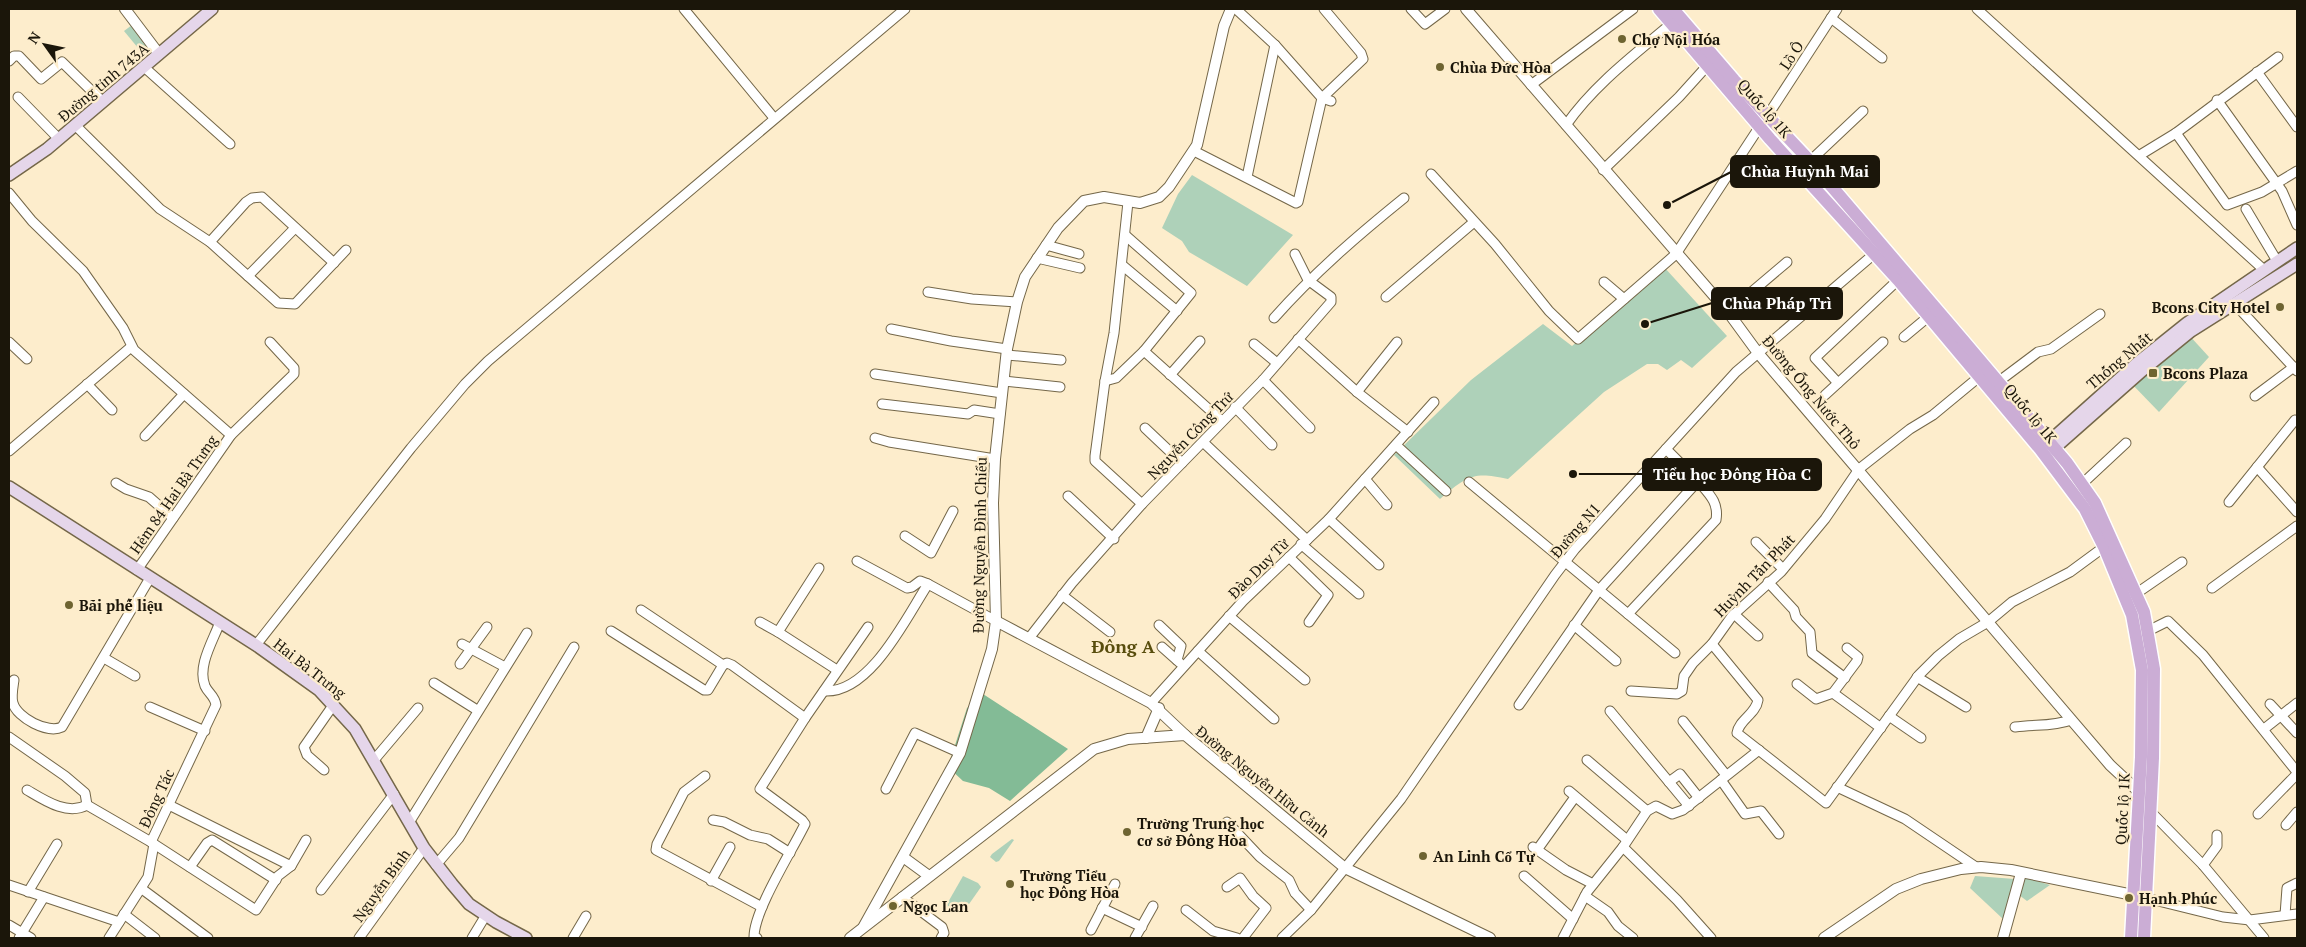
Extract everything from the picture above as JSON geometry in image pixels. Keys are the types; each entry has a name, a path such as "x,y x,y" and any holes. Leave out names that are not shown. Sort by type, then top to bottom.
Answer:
{"main road":[{"name":"Đường tỉnh 743A","path":"9,175 59,139 212,9"},
{"name":"Quốc lộ 1K","path":"1659,9 1707,66 1764,121 1810,161 1957,342 1979,377 2082,484 2095,503 2137,593 2138,615"},
{"name":"Quốc lộ 1K","path":"1673,9 1928,317 1998,382 2047,449 2085,510 2138,615 2154,669 2150,811 2140,896 2131,938"},
{"name":"Thống Nhất","path":"2047,449 2137,363 2187,323 2297,248"},
{"path":"2277,261 2284,272"},
{"name":"Thống Nhất","path":"2047,449 2191,331 2297,264"},
{"name":"Hai Bà Trưng","path":"9,487 256,645 334,704 355,729 424,848 436,865 469,904 526,938"},
{"name":"Quốc lộ 1K","path":"2143,634 2138,792 2140,896 2144,938"}],"street":[{"path":"125,9 159,54"},
{"path":"684,9 774,118"},
{"path":"256,645 411,448 465,384 550,306 906,9"},
{"name":"Đường Nguyễn Đình Chiểu","path":"864,926 960,753 992,649 996,620 993,503 995,459 1007,352 1017,302 1025,277 1058,228 1084,201 1104,197 1140,203 1159,197 1194,151 1224,26 1231,9"},
{"path":"1236,9 1275,45 1322,98 1331,101"},
{"path":"1194,151 1296,203 1298,202 1322,98 1363,59 1361,53 1324,9"},
{"path":"1411,9 1425,24 1445,9"},
{"name":"Đường Ống Nước Thô","path":"1466,9 1603,170 1728,312 1758,352 2071,720 2110,765 2138,792"},
{"path":"1531,85 1578,52 1633,9"},
{"name":"Lồ Ô","path":"1474,222 1549,310 1578,339 1676,254 1837,9"},
{"path":"1977,9 2140,155 2263,270"},
{"path":"1831,18 1882,58"},
{"path":"1566,125 1578,108 1602,84 1672,23"},
{"path":"1247,177 1275,45"},
{"path":"9,61 14,56 19,56 40,79 62,62 103,102"},
{"path":"2140,155 2176,133 2217,100 2278,57"},
{"path":"1603,170 1680,97 1707,66"},
{"path":"144,67 230,144"},
{"path":"2257,72 2297,127"},
{"path":"18,97 59,139"},
{"path":"2217,100 2282,191 2297,226"},
{"path":"1810,161 1863,111"},
{"path":"75,125 154,204 210,242 278,303 290,305 301,299 346,250"},
{"path":"2176,133 2225,204 2253,195 2297,172"},
{"path":"1386,297 1474,222 1431,174"},
{"path":"9,193 32,221 83,271 123,328 131,347 9,451"},
{"path":"210,242 246,202 262,197 334,263"},
{"path":"1274,318 1308,280 1336,254 1404,198"},
{"path":"1128,202 1126,235 1114,333 1105,381 1096,461 1142,504"},
{"path":"2246,209 2277,261"},
{"path":"248,276 295,228"},
{"path":"1105,381 1116,378 1144,351 1190,295 1190,291 1126,235"},
{"path":"1046,245 1078,254"},
{"name":"Nguyễn Công Trứ","path":"1030,637 1062,595 1114,539 1142,504 1263,380 1331,302 1331,297 1308,280 1295,254"},
{"name":"Đường N1","path":"1289,937 1408,790 1565,561 1728,381 1758,352 1874,254"},
{"path":"1037,258 1080,268"},
{"path":"1728,312 1787,262"},
{"path":"1122,265 1177,311"},
{"path":"1838,383 1815,358 1898,280"},
{"path":"1604,282 1624,299"},
{"path":"928,292 972,299 1017,302"},
{"path":"2234,303 2296,369 2255,396"},
{"path":"1998,382 2038,352 2051,349 2100,314"},
{"path":"1904,337 1928,317"},
{"path":"891,329 1007,352 1061,360"},
{"path":"1298,339 1357,392 1408,432"},
{"path":"1170,375 1200,341"},
{"path":"9,342 27,359"},
{"path":"231,435 294,374 294,368 270,342"},
{"path":"1357,392 1397,342"},
{"path":"1825,394 1883,342"},
{"path":"1254,344 1277,363"},
{"name":"Hẻm 84 Hai Bà Trưng","path":"131,347 231,435 137,570"},
{"path":"1144,351 1222,421"},
{"path":"875,374 1002,393"},
{"name":"Huỳnh Tấn Phát","path":"1631,691 1680,692 1683,688 1684,676 1693,663 1712,644 1734,614 1783,569 1825,519 1859,470 1910,429 1933,415 1979,377"},
{"path":"1263,380 1310,428"},
{"path":"1004,381 1060,387"},
{"path":"87,384 112,410"},
{"path":"145,436 184,394"},
{"name":"Đào Duy Từ","path":"1155,706 1184,666 1229,616 1329,519 1434,402"},
{"path":"882,404 968,414 974,410 1000,414"},
{"path":"1235,407 1272,445"},
{"path":"2229,502 2297,420"},
{"path":"1145,428 1182,463"},
{"path":"875,438 889,442 995,459"},
{"path":"1203,442 1359,594"},
{"path":"2082,484 2126,443"},
{"path":"1396,444 1446,491"},
{"path":"1628,614 1716,520 1718,509 1714,500 1666,449"},
{"path":"2257,467 2297,512"},
{"path":"1365,480 1387,505"},
{"path":"1519,704 1599,590 1698,481"},
{"path":"1469,482 1675,653"},
{"path":"116,483 126,489 149,497 173,518"},
{"path":"1068,496 1114,539"},
{"path":"905,536 931,553 953,511"},
{"path":"1329,519 1379,564"},
{"path":"2212,588 2297,526"},
{"path":"1756,542 1783,569"},
{"path":"1712,644 1758,700 1757,706 1738,728 1737,733 1826,803 1917,677 1959,639 1988,622 2012,602 2070,572 2104,547"},
{"path":"1289,557 1328,595 1309,622"},
{"path":"857,561 907,588 920,581 928,584 1030,637 1155,706 1185,735"},
{"path":"2137,593 2182,562"},
{"path":"778,632 819,568"},
{"path":"14,680 12,700 15,709 27,718 55,730 62,727 150,578"},
{"path":"1768,582 1794,610 1796,617 1810,632 1812,653 1845,678"},
{"path":"824,691 846,688 867,672 893,638 928,584"},
{"path":"1062,595 1110,632"},
{"path":"641,610 723,665"},
{"path":"1734,614 1758,636"},
{"path":"1229,616 1305,680"},
{"path":"2143,634 2168,620 2203,655 2264,729 2297,773 2258,814"},
{"name":"Đông Tác","path":"110,938 142,889 148,876 152,843 167,804 216,705 216,699 206,688 202,669 220,622"},
{"path":"760,622 837,670"},
{"path":"1159,625 1181,646 1177,660"},
{"path":"1574,625 1616,661"},
{"path":"755,938 754,930 762,907 805,824 760,789 837,670 868,627"},
{"path":"460,664 467,647 487,628"},
{"path":"611,630 704,690 712,687 723,665 727,663 732,664 805,718"},
{"path":"410,821 526,633"},
{"path":"467,647 505,667"},
{"path":"436,865 459,838 489,791 574,647"},
{"path":"1162,647 1184,666"},
{"path":"1797,684 1816,699 1833,693 1858,657 1847,648"},
{"path":"1198,651 1274,719"},
{"path":"104,658 135,676"},
{"path":"1917,677 1966,707"},
{"path":"434,683 477,710"},
{"path":"1833,693 1881,728"},
{"path":"2264,729 2297,703"},
{"path":"324,770 307,755 304,747 334,704"},
{"path":"2270,704 2297,733"},
{"path":"1146,738 1155,706"},
{"path":"150,707 204,731"},
{"path":"374,760 418,708"},
{"path":"1610,712 1689,806"},
{"path":"1889,716 1921,738"},
{"path":"2015,727 2038,723 2056,726 2071,720"},
{"path":"1683,721 1724,778 1744,812 1761,811 1779,834"},
{"path":"886,789 916,733 960,753"},
{"name":"Đường Nguyễn Hữu Cảnh","path":"850,938 1094,749 1128,739 1185,735 1345,868 1490,938"},
{"path":"9,737 65,776 85,793 87,805"},
{"path":"1564,938 1585,896 1647,811 1656,806 1675,813 1689,806 1759,750"},
{"path":"1587,760 1647,811"},
{"path":"1669,782 1680,774 1699,798"},
{"path":"705,776 683,794 656,847 661,853 762,907"},
{"path":"1837,787 1905,818 1976,867"},
{"path":"27,790 53,805 77,809 87,805"},
{"path":"321,890 394,794"},
{"path":"1593,884 1566,870 1535,849 1572,794 1625,843 1711,938"},
{"path":"167,804 290,866"},
{"path":"87,805 152,843 256,910 276,880 290,866 306,840"},
{"path":"2150,811 2203,865 2264,938"},
{"path":"2286,824 2297,812"},
{"path":"712,820 724,822 750,835 768,839 790,853"},
{"path":"1227,822 1260,858 1289,880 1295,893 1311,910"},
{"path":"2203,865 2217,846 2217,835"},
{"path":"190,867 212,840 276,880"},
{"path":"28,892 57,844"},
{"path":"711,881 730,847"},
{"name":"Nguyễn Bính","path":"359,938 424,848"},
{"path":"903,857 929,876"},
{"path":"1824,938 1896,889 1940,873 1976,867 2021,873 2140,896 2223,918 2250,920 2297,914"},
{"path":"2003,938 2021,873"},
{"path":"1524,876 1573,919"},
{"path":"1227,887 1240,878 1253,896 1266,908 1243,938"},
{"path":"2284,915 2287,888 2297,883"},
{"path":"1091,930 1115,884"},
{"path":"9,885 44,897 122,918 155,938"},
{"path":"142,889 208,938"},
{"path":"1585,896 1608,912 1618,926 1633,938"},
{"path":"20,936 44,897"},
{"path":"902,897 942,927 944,933 941,938"},
{"path":"1136,938 1153,906"},
{"path":"1102,908 1142,927"},
{"path":"1186,910 1213,931 1237,938"},
{"path":"472,938 486,915"},
{"path":"573,938 586,916"},
{"path":"9,925 20,936 31,938"}],"green space":[{"path":"132,25 151,47 143,54 124,31"},
{"path":"1192,175 1293,235 1247,286 1189,252 1182,241 1162,228 1178,194"},
{"path":"1664,267 1727,336 1692,368 1681,360 1667,370 1658,364 1647,364 1604,392 1508,479 1486,476 1471,477 1464,480 1440,499 1394,455 1471,380 1543,324 1572,346"},
{"path":"2188,334 2209,357 2159,412 2130,382"},
{"path":"983,694 1068,749 1010,801 989,788 963,781 948,767 967,708"},
{"path":"1012,839 1014,840 999,861 996,862 990,857 992,854"},
{"path":"963,876 978,883 981,887 962,914 947,907 947,904"},
{"path":"1975,876 2015,879 2003,919 1970,888"},
{"path":"2024,877 2050,885 2027,901 2019,895"}],"place":[{"name":"Chợ Nội Hóa","path":"1622,39"},
{"name":"Chùa Đức Hòa","path":"1440,67"},
{"name":"Chùa Huỳnh Mai","path":"1667,205"},
{"name":"Bcons City Hotel","path":"2280,307"},
{"name":"Chùa Pháp Trì","path":"1645,324"},
{"name":"Bcons Plaza","path":"2153,373"},
{"name":"Tiểu học Đông Hòa C","path":"1573,474"},
{"name":"Bãi phế liệu","path":"69,605"},
{"name":"Trường Trung học cơ sở Đông Hòa","path":"1127,832"},
{"name":"An Linh Cổ Tự","path":"1423,856"},
{"name":"Trường Tiểu học Đông Hòa","path":"1010,884"},
{"name":"Hạnh Phúc","path":"2129,898"},
{"name":"Ngọc Lan","path":"893,906"}],"district":[{"name":"Đông A","path":"1123,646"}]}
